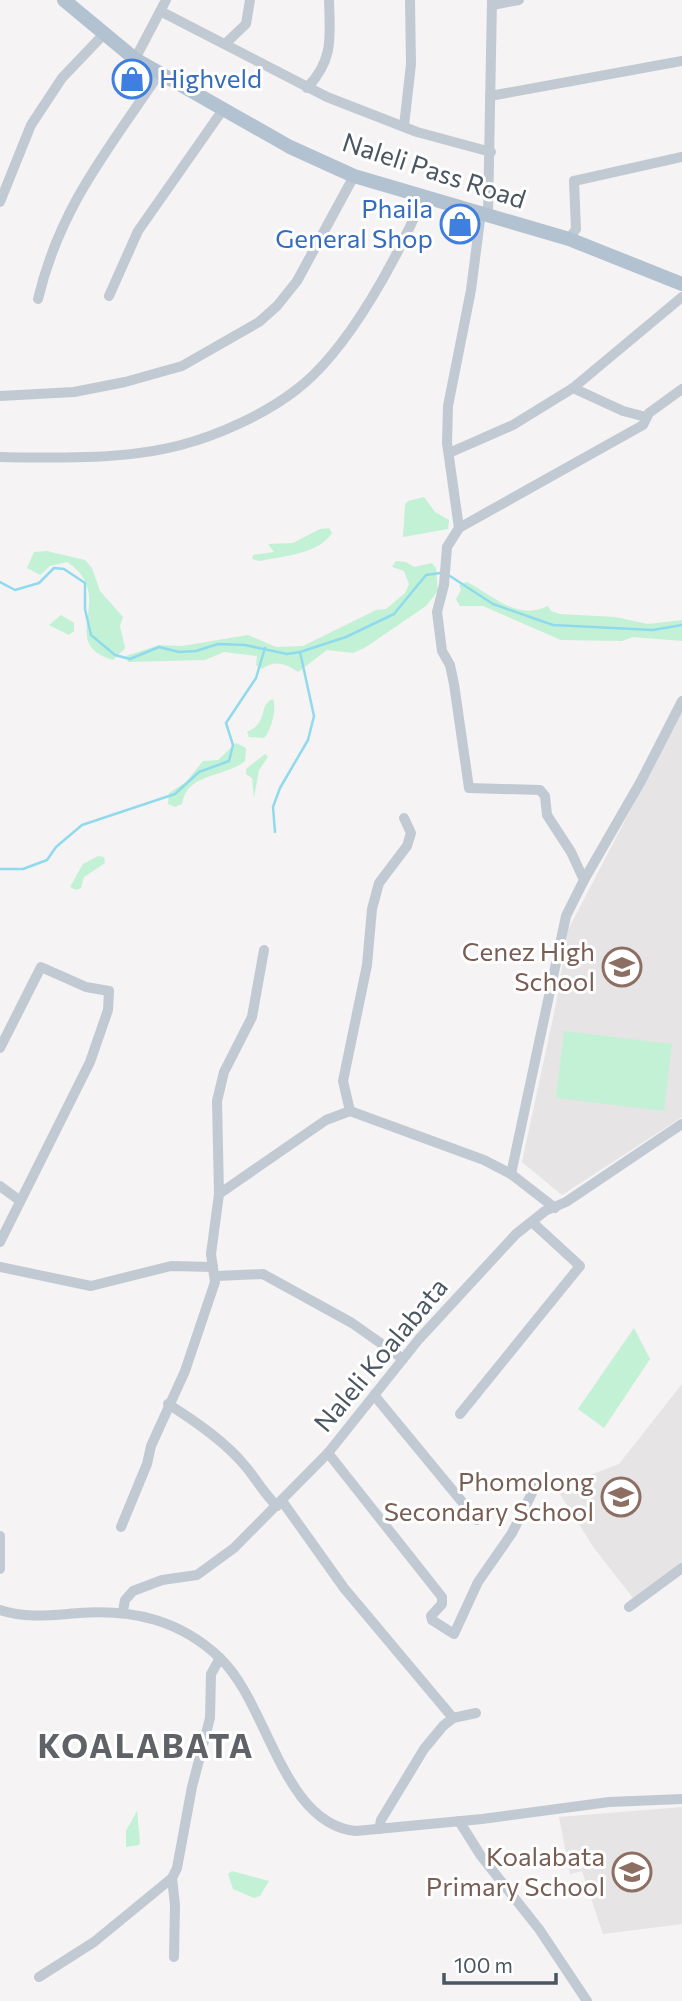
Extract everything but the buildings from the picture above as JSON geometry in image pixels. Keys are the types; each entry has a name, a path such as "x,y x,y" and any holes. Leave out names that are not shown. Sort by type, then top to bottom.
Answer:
{"main road":[{"name":"Naleli Pass Road","path":"64,0 103,35 159,74 222,111 354,176 569,239 682,284"}],"street":[{"path":"226,43 246,24 250,0"},
{"path":"307,88 322,72 330,52 329,0"},
{"path":"404,126 411,64 410,0"},
{"path":"459,528 449,453 449,394 485,213 491,152 492,3 519,0"},
{"path":"135,59 164,3 226,43 307,88 404,126 491,152"},
{"path":"0,202 30,125 62,78 103,35"},
{"path":"490,96 682,61"},
{"path":"38,299 58,233 93,167 159,74"},
{"path":"109,296 138,231 222,111"},
{"path":"569,239 576,229 574,181 682,157"},
{"path":"0,396 74,392 125,382 182,366 259,322 277,306 297,281 354,176"},
{"path":"0,457 101,455 181,445 223,429 296,390 313,374 362,311 402,246 424,195"},
{"path":"449,453 513,425 573,388 682,297"},
{"path":"573,388 623,411 646,417"},
{"path":"584,880 571,852 547,815 545,796 540,790 469,788 454,684 450,665 442,651 437,612 444,586 447,547 459,528 643,425 646,417 682,389"},
{"path":"511,1174 566,916 682,701"},
{"path":"350,1111 343,1081 367,965 372,909 379,883 407,846 411,833 404,818"},
{"path":"121,1527 168,1404 185,1371 215,1272 212,1242 219,1194 215,1120 218,1093 224,1072 252,1017 264,950"},
{"path":"0,1048 41,967 86,987 109,991 108,1010 90,1062 0,1242"},
{"path":"219,1194 326,1120 350,1111 432,1139 511,1174 555,1208"},
{"name":"Naleli Koalabata","path":"122,1611 125,1600 133,1591 162,1580 197,1575 216,1563 280,1503 328,1453 402,1359 516,1234 682,1124"},
{"path":"0,1186 19,1200"},
{"path":"460,1414 580,1266 532,1222"},
{"path":"0,1267 91,1286 158,1268 187,1265 215,1272 263,1274 352,1323 402,1359"},
{"path":"374,1395 477,1520"},
{"path":"168,1404 195,1421 246,1466 264,1494 280,1503 344,1588 453,1718"},
{"path":"328,1453 442,1597 442,1604 431,1616 432,1620 454,1634 478,1583 512,1533 535,1487"},
{"path":"0,1536 0,1569"},
{"path":"629,1607 682,1568"},
{"path":"0,1610 17,1615 47,1616 122,1611 170,1624 220,1658 248,1694 291,1782 309,1805 341,1830 459,1821 610,1802 682,1798"},
{"path":"39,1977 94,1942 172,1878 177,1868 192,1787 210,1718 211,1674 220,1658"},
{"path":"379,1829 381,1820 424,1749 453,1718 476,1713"},
{"path":"459,1821 481,1856 540,1929 587,2001"},
{"path":"172,1878 175,1905 174,1957"}],"shaded area":[{"name":"Cenez High School","path":"682,711 682,1117 562,1195 522,1162 556,1004 568,930"},
{"name":"Phomolong Secondary School","path":"682,1384 682,1563 633,1598 594,1548 556,1488 619,1464"},
{"name":"Koalabata Primary School","path":"682,1807 682,1924 603,1934 582,1871 570,1874 559,1817"}],"green space":[{"path":"424,497 435,512 449,520 448,529 403,537 405,505 408,501"},
{"path":"329,528 332,533 326,540 310,550 260,561 252,559 253,555 274,552 268,544 293,543 320,529"},
{"path":"47,551 85,560 92,568 100,591 123,617 120,626 125,648 113,660 97,652 89,642 88,589 82,575 67,562 50,566 40,575 27,568 34,552"},
{"path":"396,561 406,562 414,567 432,563 436,568 438,591 426,606 353,653 327,650 298,672 281,664 272,664 262,669 256,665 257,656 224,652 205,660 128,662 126,656 159,645 182,646 248,635 276,647 303,646 376,610 386,609 405,593 409,584 404,571 392,567"},
{"path":"467,582 506,605 526,611 548,606 551,611 560,614 615,617 648,624 682,620 682,641 633,637 622,641 561,640 483,606 460,606 456,599 461,590 459,585"},
{"path":"61,615 74,623 74,631 69,635 49,625"},
{"path":"273,699 274,714 267,735 264,738 249,737 247,732 257,725 266,704"},
{"path":"236,743 246,748 245,761 191,786 182,804 175,807 168,804 169,793 186,782 203,761 218,760"},
{"path":"265,754 268,757 259,770 254,798 252,778 246,774 246,769"},
{"path":"98,856 104,857 105,863 84,877 81,888 76,890 70,887 83,864"},
{"path":"564,1031 672,1044 664,1111 556,1098"},
{"path":"634,1328 650,1359 604,1428 578,1409"},
{"path":"137,1811 140,1842 139,1845 126,1847 126,1831"},
{"path":"232,1871 269,1881 260,1896 254,1898 233,1889 228,1874"}],"waterway":[{"path":"0,582 15,590 39,583 54,568 64,569 85,583 85,609 91,635 115,655 130,659 159,647 179,652 196,651 218,644 245,645 287,654 300,652 346,637 394,614 426,575 440,573"},
{"path":"450,576 493,604 553,625 653,630 682,625"},
{"path":"0,869 23,869 47,860 56,847 82,825 175,794 199,772 229,761 233,745 226,723 256,678 265,648"},
{"path":"275,832 273,807 280,788 308,740 314,716 300,652"}],"place":[{"name":"Highveld","path":"132,79"},
{"name":"Phaila General Shop","path":"460,224"},
{"name":"Cenez High School","path":"622,967"},
{"name":"Phomolong Secondary School","path":"621,1497"},
{"name":"Koalabata Primary School","path":"632,1872"}],"district":[{"name":"KOALABATA","path":"146,1746"}]}
